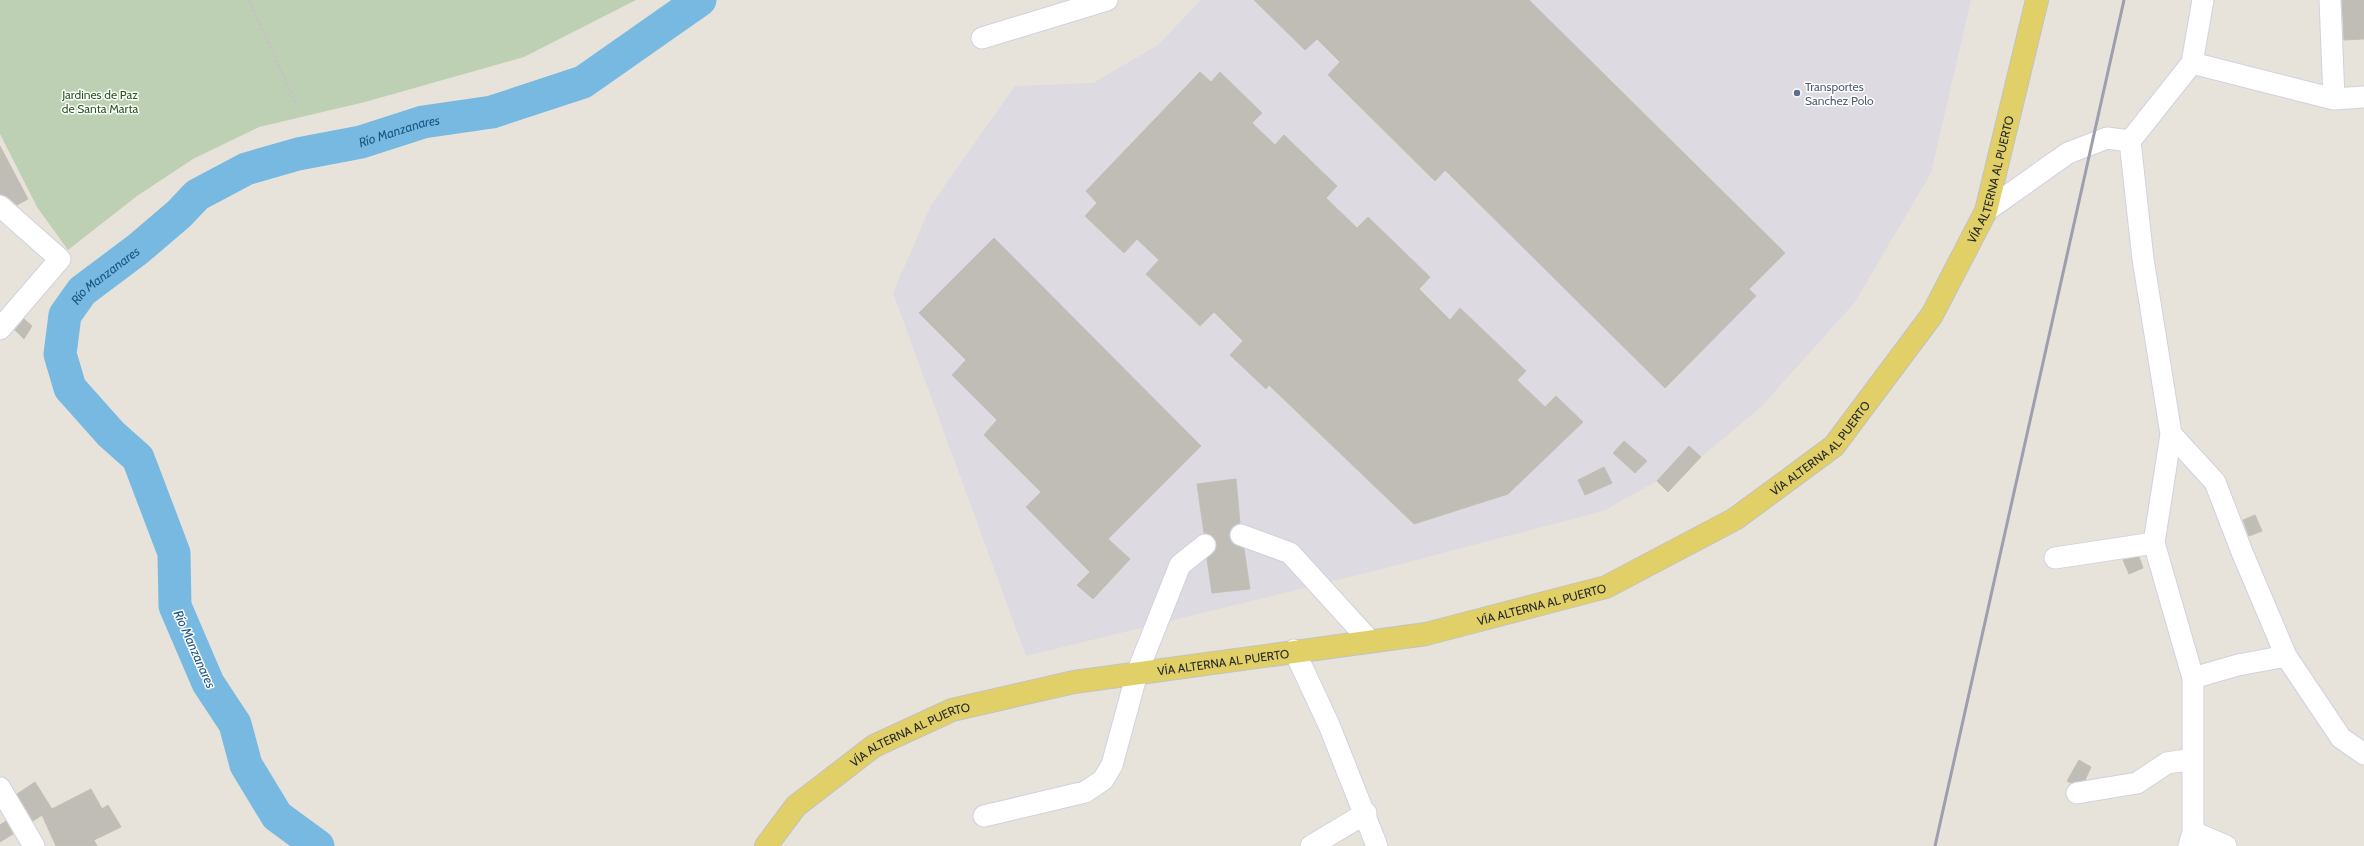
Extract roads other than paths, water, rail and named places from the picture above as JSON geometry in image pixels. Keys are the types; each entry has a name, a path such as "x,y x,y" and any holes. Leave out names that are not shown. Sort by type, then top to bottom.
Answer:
{"main road":[{"name":"VÍA ALTERNA AL PUERTO","path":"766,846 796,806 874,746 952,710 1074,682 1294,650 1426,634 1606,587 1735,519 1834,446 1932,315 1986,211 2037,0"}],"street":[{"path":"982,38 1107,0"},
{"path":"2204,0 2192,63 2130,141 2143,259 2171,434 2154,543 2193,678 2191,839 2226,846"},
{"path":"2330,0 2334,99"},
{"path":"2192,63 2334,99 2364,97"},
{"path":"1986,211 2068,153 2107,138 2130,141"},
{"path":"0,206 60,259 0,329"},
{"path":"2171,434 2215,482 2242,552 2286,656 2341,738 2364,754"},
{"path":"1241,535 1290,553 1370,641"},
{"path":"2055,558 2154,543"},
{"path":"984,816 1085,792 1102,780 1112,765 1138,673 1180,565 1205,545"},
{"path":"1294,650 1329,725 1366,813 1377,846"},
{"path":"2193,678 2238,665 2286,656"},
{"path":"2077,793 2138,782 2167,763 2193,759"},
{"path":"0,788 34,846"},
{"path":"1311,846 1366,813"}],"waterway":[{"name":"Río Manzanares","path":"318,846 277,816 246,765 235,724 208,683 175,606 174,553 138,458 111,434 70,388 60,354 65,315 82,291 138,249 179,214 197,195 246,169 298,154 361,142 423,122 492,112 583,82 700,0"}],"tunnel":[{"path":"1205,545 1241,535"}],"railway":[{"path":"1935,846 2124,0"}],"place":[{"name":"Transportes Sanchez Polo","path":"1797,93"}],"park label":[{"name":"Jardines de Paz de Santa Marta","path":"100,101"}]}
